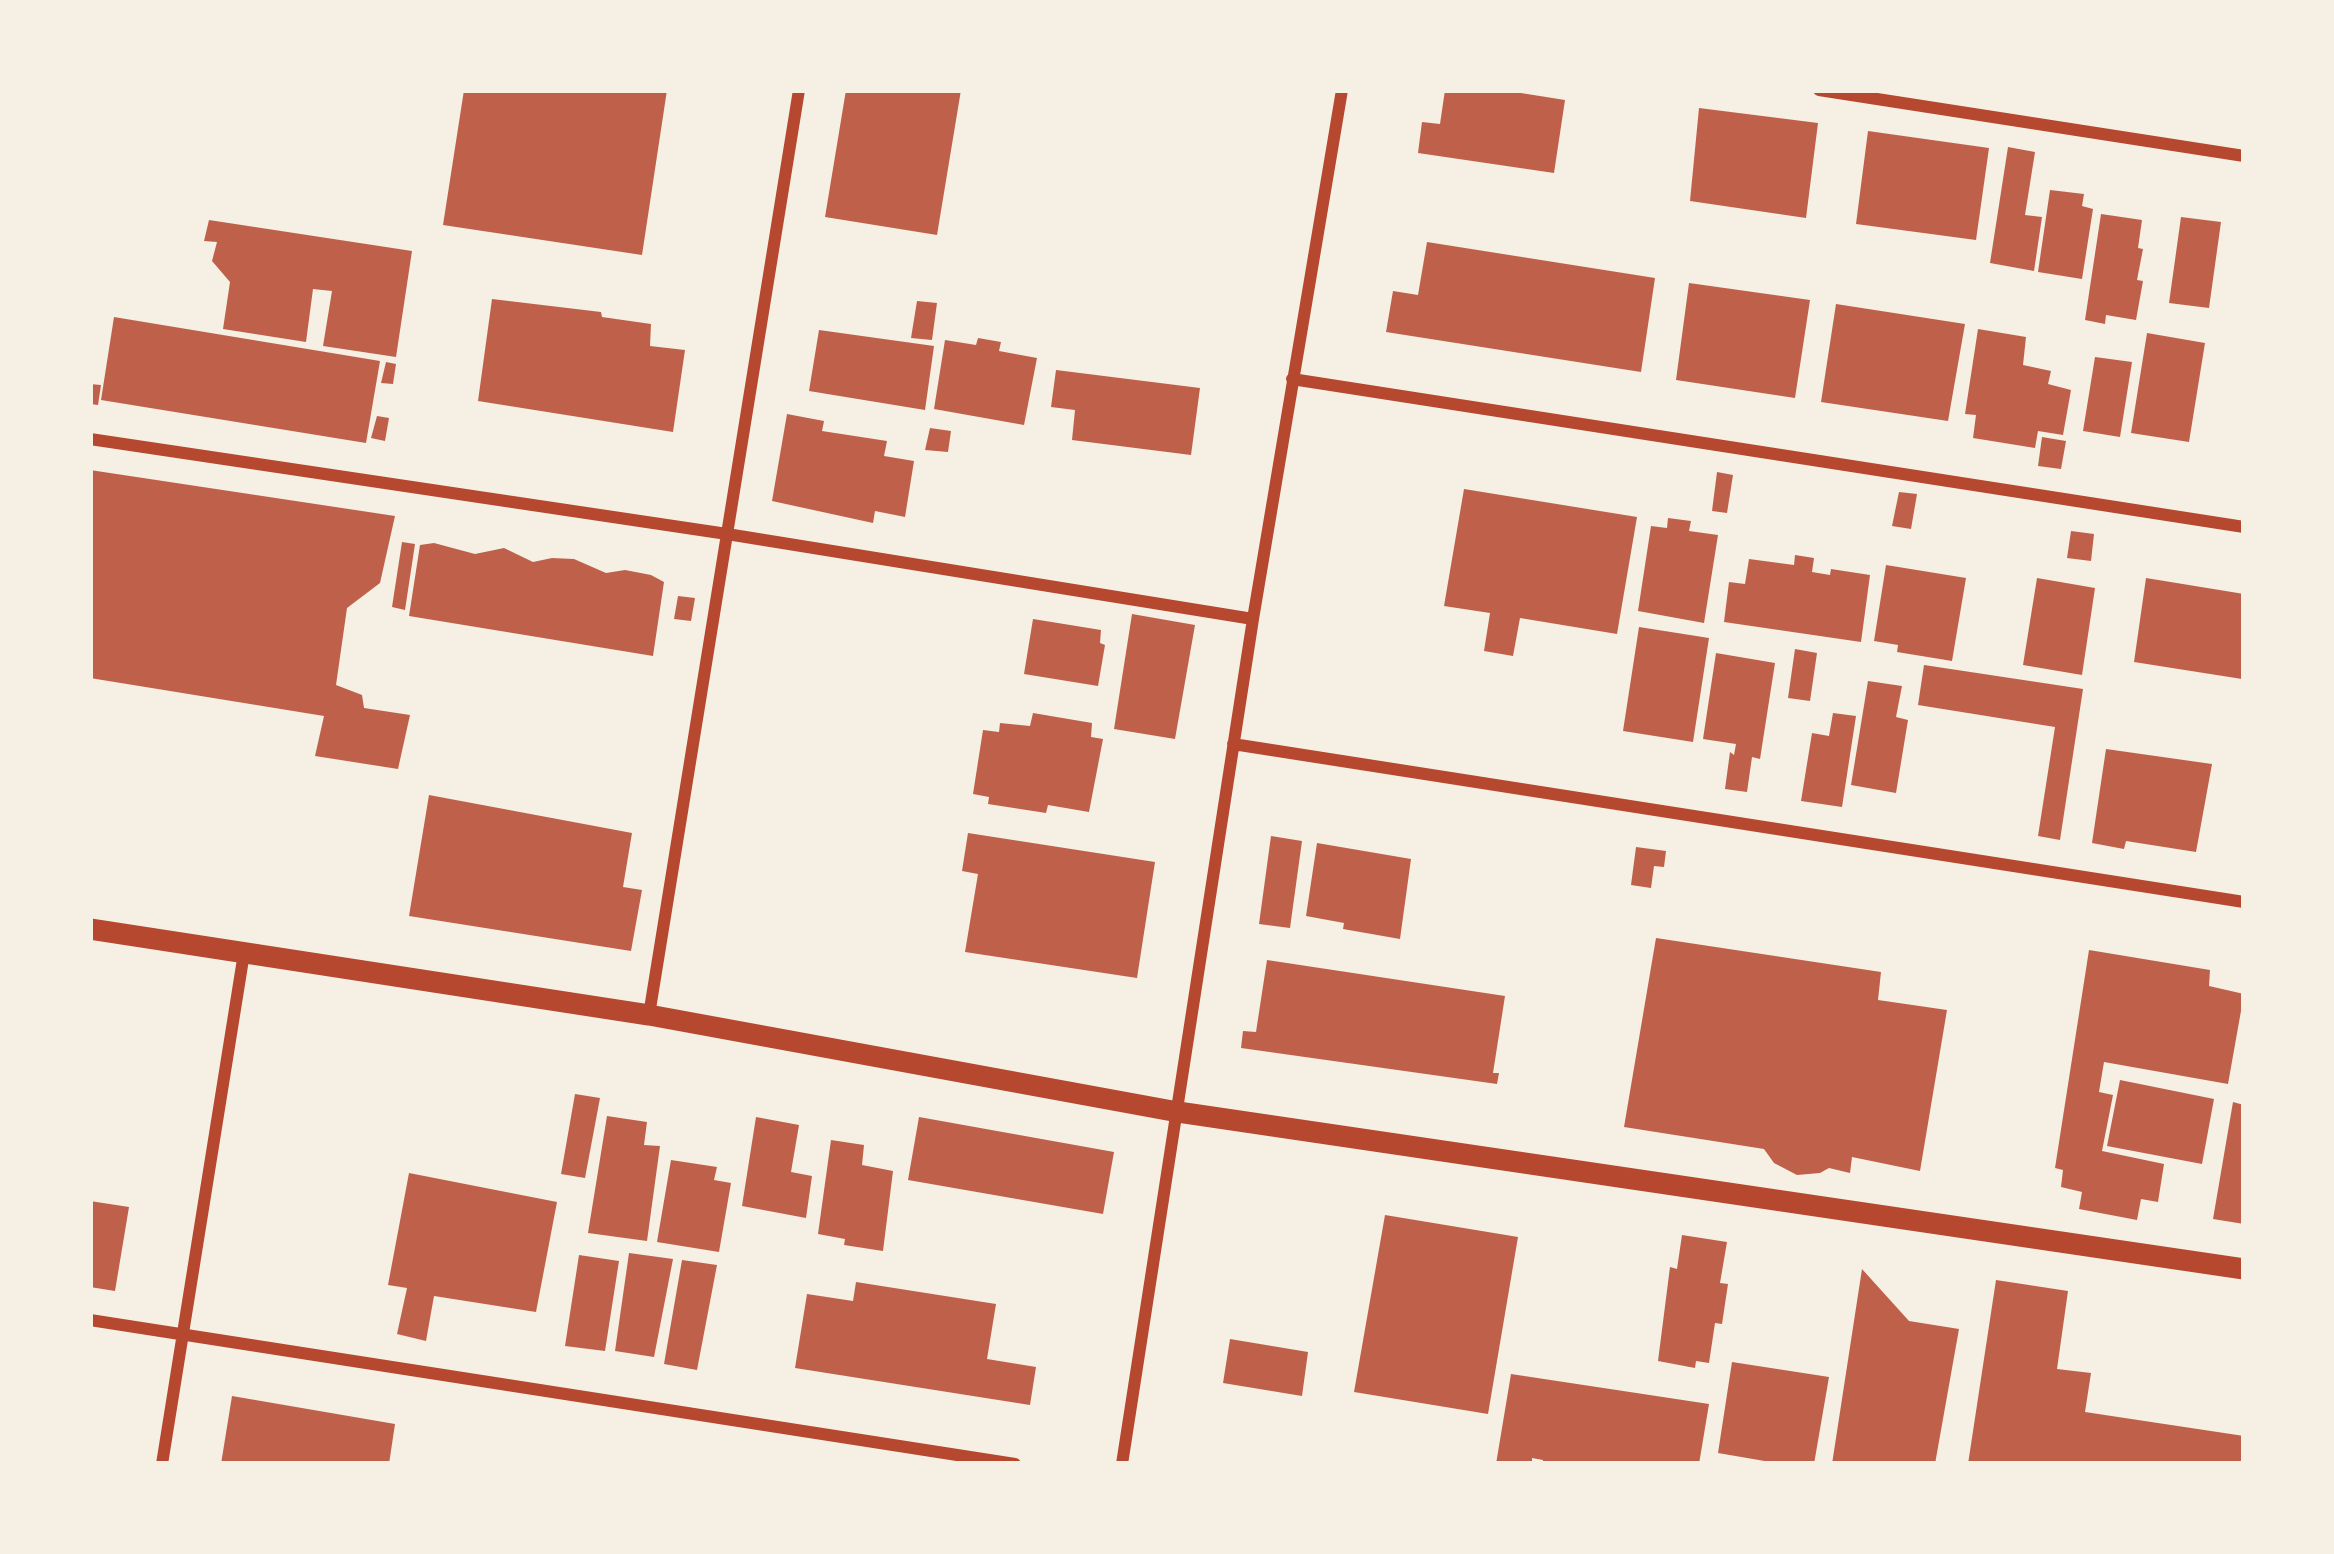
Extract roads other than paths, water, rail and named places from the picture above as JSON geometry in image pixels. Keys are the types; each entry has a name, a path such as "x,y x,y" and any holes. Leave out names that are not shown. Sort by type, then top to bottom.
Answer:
{"street":[{"path":"650,1015 799,90"},
{"path":"1121,1464 1253,619 1342,90"},
{"path":"1819,90 2244,155"},
{"path":"1292,379 2244,527"},
{"path":"90,439 1253,619"},
{"path":"1234,744 2244,902"},
{"path":"90,929 650,1015 1178,1112 2244,1269"},
{"path":"162,1464 244,953"},
{"path":"90,1320 1015,1464"}]}
